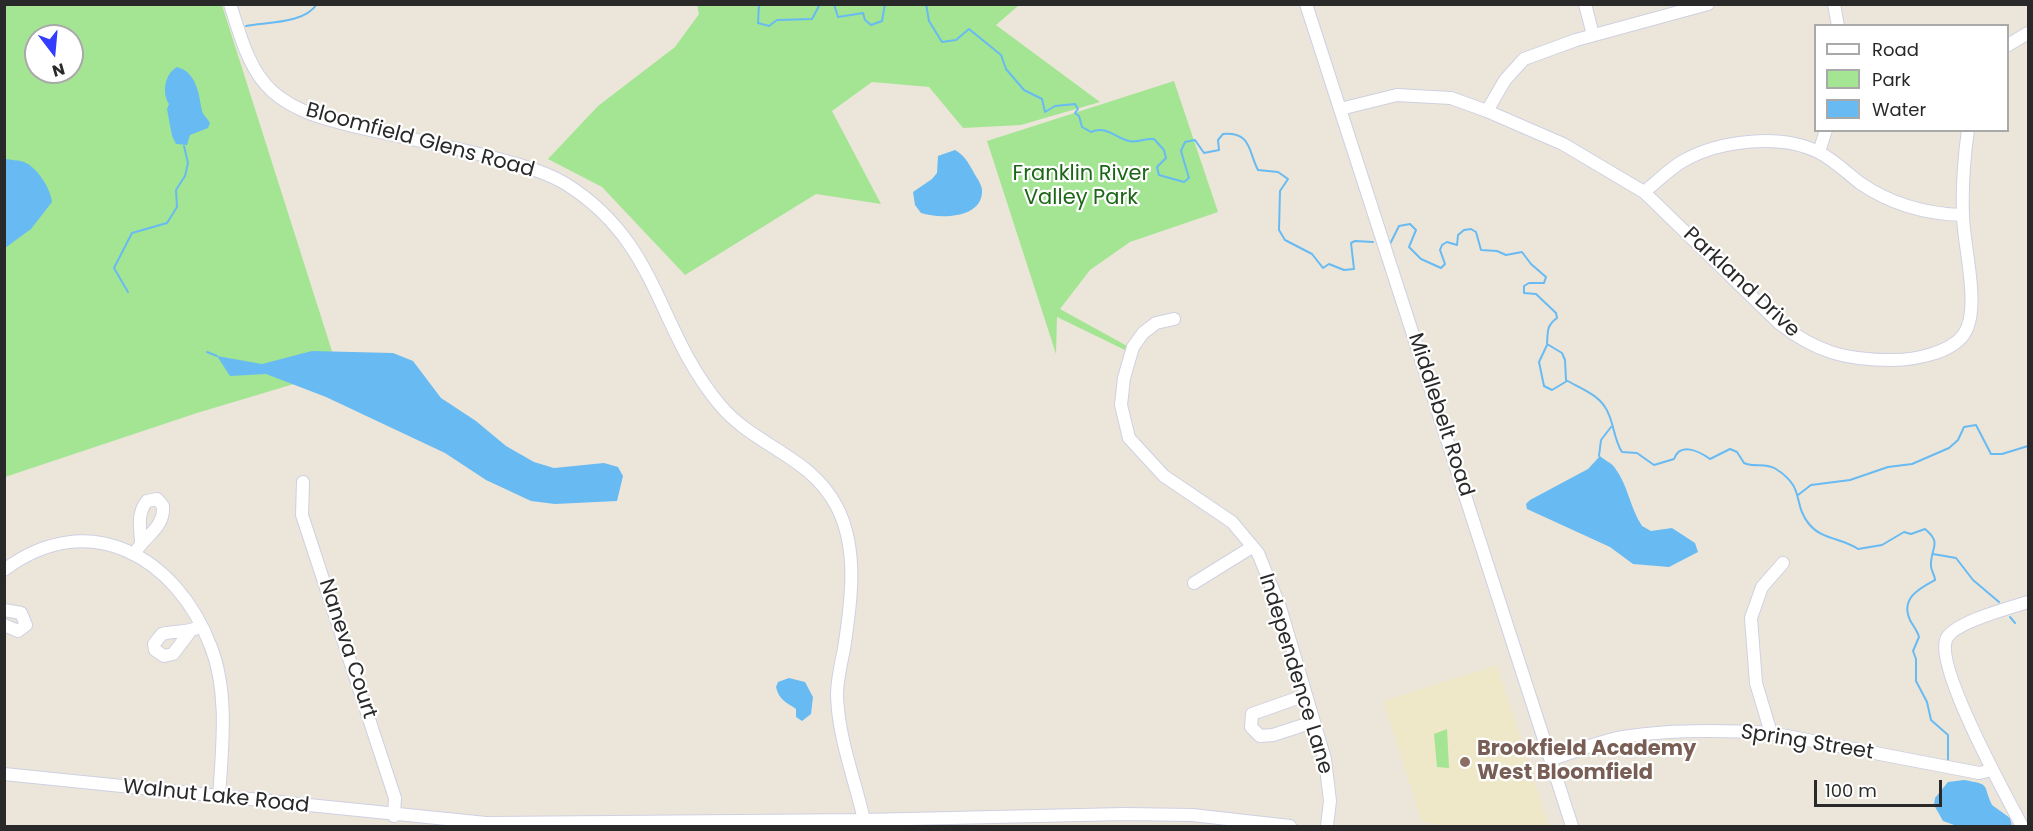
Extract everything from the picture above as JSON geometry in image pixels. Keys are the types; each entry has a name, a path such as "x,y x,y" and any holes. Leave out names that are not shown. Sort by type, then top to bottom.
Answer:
{"street":[{"name":"Bloomfield Glens Road","path":"230,4 256,71 272,91 287,102 326,119 522,166 562,182 598,207 636,251 708,390 735,422 792,456 813,474 827,491 842,519 850,552 849,608 837,693 839,721 864,820"},
{"name":"Middlebelt Road","path":"1306,4 1572,826"},
{"path":"1585,4 1593,35"},
{"path":"1487,111 1505,80 1524,59 1545,49 1708,4"},
{"path":"1834,4 1838,24"},
{"path":"2009,44 2028,33"},
{"name":"Parkland Drive","path":"1340,109 1379,98 1414,94 1450,98 1487,111 1563,144 1644,192 1798,338 1841,356 1872,360 1902,360 1937,352 1963,336 1971,319 1963,215 1968,132"},
{"path":"1819,152 1825,132"},
{"path":"1644,192 1682,162 1700,153 1734,143 1778,142 1819,152 1864,185 1905,208 1938,214 1963,215"},
{"name":"Independence Lane","path":"1174,319 1156,323 1143,333 1133,347 1124,378 1121,405 1129,438 1164,476 1233,522 1252,547 1280,607 1325,759 1330,801 1327,826"},
{"name":"Naneva Court","path":"303,482 302,515 395,798 394,816"},
{"path":"4,570 29,553 67,541 138,548 185,599 212,648 219,682 222,753 219,797"},
{"path":"1194,584 1252,547"},
{"path":"1771,733 1756,683 1751,618 1762,587 1783,563"},
{"path":"2022,826 1964,710 1946,654 1946,639 1955,628 2028,602"},
{"path":"4,610 21,613 26,625 18,631 4,625"},
{"path":"189,633 201,626"},
{"path":"1305,695 1263,708 1252,714 1251,727 1260,736 1273,735 1313,722"},
{"name":"Spring Street","path":"1552,759 1622,737 1687,731 1771,733 1979,773 1992,770"},
{"name":"Walnut Lake Road","path":"4,774 394,816 521,826 733,824 1124,814 1192,815 1254,824 1290,826"}],"shaded area":[{"name":"Brookfield Academy West Bloomfield","path":"1497,665 1549,826 1448,826 1422,822 1383,701"}],"green space":[{"path":"4,5 222,5 337,367 291,382 294,384 197,413 5,477"},
{"path":"697,5 1018,6 996,25 1100,102 1021,125 963,128 929,87 872,82 832,111 881,204 816,194 685,275 602,187 548,159 598,106 675,47 699,14"},
{"name":"Franklin River Valley Park","path":"1174,81 1218,212 1130,242 1090,270 1060,309 1129,347 1127,351 1057,317 1056,354 987,141"},
{"path":"1447,729 1449,768 1437,767 1434,734"}],"water":[{"path":"177,67 193,79 203,112 210,123 208,128 190,135 187,145 176,144 172,136 167,109 169,104 165,95 169,74"},
{"path":"955,150 966,159 981,185 980,202 967,212 957,215 938,216 921,213 915,205 913,192 937,173 938,156"},
{"path":"5,159 24,162 34,169 46,185 52,202 31,229 5,248"},
{"path":"312,351 393,353 413,361 441,398 476,421 506,446 534,462 554,468 604,463 618,467 623,476 617,501 555,504 531,501 486,480 445,453 326,397 266,374 230,376 217,356 262,364"},
{"path":"1600,456 1614,466 1642,526 1651,531 1672,528 1695,543 1698,552 1669,567 1633,564 1610,547 1527,509 1526,504 1530,500 1588,469"},
{"path":"789,678 805,682 813,697 811,714 802,721 796,717 796,709 783,700 777,691 778,682"},
{"path":"1964,780 1985,786 1992,805 2010,818 2012,826 1957,826 1943,821 1934,805 1935,798 1948,782"}],"waterway":[{"path":"246,26 294,19 311,11 317,4"},
{"path":"759,4 758,23 769,26 777,20 812,19 820,4"},
{"path":"834,4 838,17 863,13 865,20 871,25 882,21 885,4"},
{"path":"926,4 929,21 942,42 956,40 969,29 1001,55 1006,69 1024,90 1042,99 1045,112 1055,106 1075,104 1078,109 1075,113 1079,116 1082,127 1091,132 1102,130 1132,141 1154,139 1164,150 1166,158 1157,167 1159,175 1184,182 1189,178 1181,151 1185,142 1195,140 1204,153 1219,150 1218,140 1223,134 1239,136 1248,144 1258,170 1278,172 1288,179 1280,191 1279,230 1285,240 1312,254 1323,268 1329,264 1344,270 1354,269 1351,243 1355,241 1373,242"},
{"path":"128,292 114,268 132,233 167,223 177,207 176,190 185,176 188,163 184,146"},
{"path":"1390,244 1399,226 1410,224 1416,230 1409,247 1421,259 1441,268 1445,264 1440,250 1442,245 1447,242 1457,245 1458,235 1464,230 1471,229 1476,232 1481,250 1497,251 1506,255 1522,252 1531,264 1546,277 1544,283 1529,283 1524,286 1524,293 1536,294 1556,313 1557,318 1548,330 1547,344 1562,353 1565,360 1566,380 1602,402 1622,452 1637,453 1654,465 1674,459 1685,449 1701,453 1710,459 1730,449 1737,452 1744,463 1772,467 1785,476 1795,489 1801,509 1809,524 1820,533 1858,549 1882,545 1904,532 1911,534 1925,529 1935,543 1931,560 1935,580 1913,595 1908,612 1919,637 1913,651 1916,659 1916,681 1927,702 1931,720 1948,735 1948,763"},
{"path":"1547,345 1539,362 1544,386 1552,390 1567,381"},
{"path":"207,352 217,356"},
{"path":"1798,495 1811,485 1850,480 1888,467 1912,464 1949,448 1958,440 1964,427 1976,425 1991,454 2002,454 2028,446"},
{"path":"1599,456 1601,440 1611,427"},
{"path":"1933,554 1956,558 1973,580 1999,602"},
{"path":"2010,617 2015,623"}],"place":[{"name":"Brookfield Academy West Bloomfield","path":"1465,762"}]}
